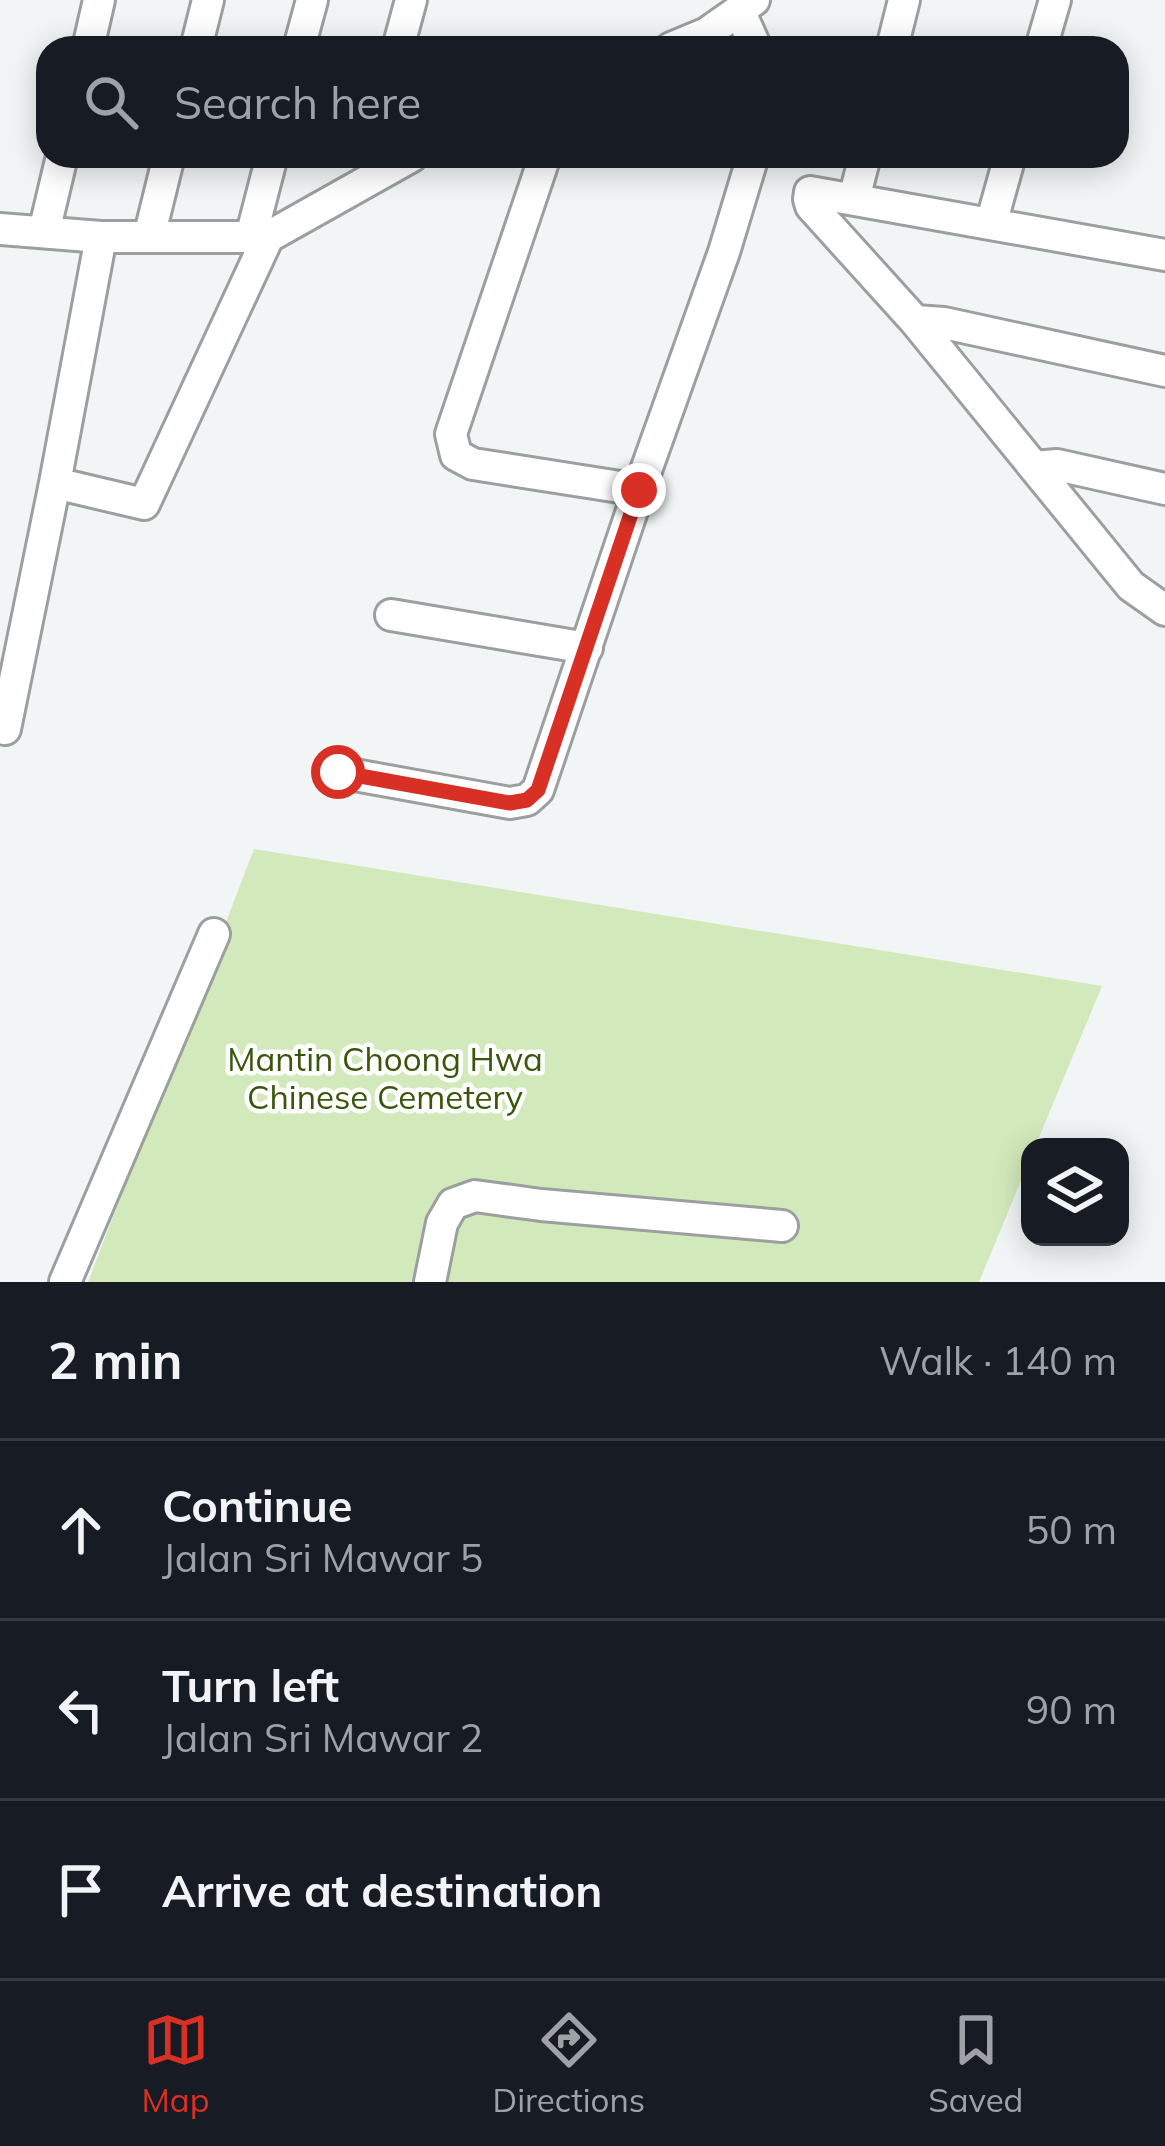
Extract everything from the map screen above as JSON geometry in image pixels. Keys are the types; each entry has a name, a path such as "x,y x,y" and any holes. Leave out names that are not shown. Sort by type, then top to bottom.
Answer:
{"street":[{"path":"91,36 99,0"},
{"path":"199,36 208,0"},
{"path":"302,36 311,0"},
{"path":"401,36 411,0"},
{"path":"895,36 904,0"},
{"path":"1044,36 1055,0"},
{"path":"700,36 747,6 754,36"},
{"path":"44,232 59,168"},
{"path":"149,237 166,168"},
{"path":"56,484 144,504 260,237 270,168"},
{"path":"541,168 451,434 455,455 473,464 639,490"},
{"path":"338,772 510,803 527,800 538,790 749,168"},
{"path":"854,200 862,168"},
{"path":"991,224 1007,168"},
{"path":"0,229 101,237 260,237 368,170"},
{"path":"1165,255 811,192 809,199 1131,586 1165,610"},
{"path":"0,726 5,729 56,484 101,237"},
{"path":"915,321 966,327 1165,371"},
{"path":"1034,467 1057,465 1165,490"},
{"path":"391,615 587,648"},
{"path":"65,1282 214,934"},
{"path":"430,1282 442,1223 453,1204 476,1196 782,1226"}],"green space":[{"name":"Mantin Choong Hwa Chinese Cemetery","path":"254,849 1102,986 1039,1138 1021,1138 1021,1181 979,1282 88,1282"}],"route":[{"path":"338,772 510,803 527,800 538,790 639,490"}]}
